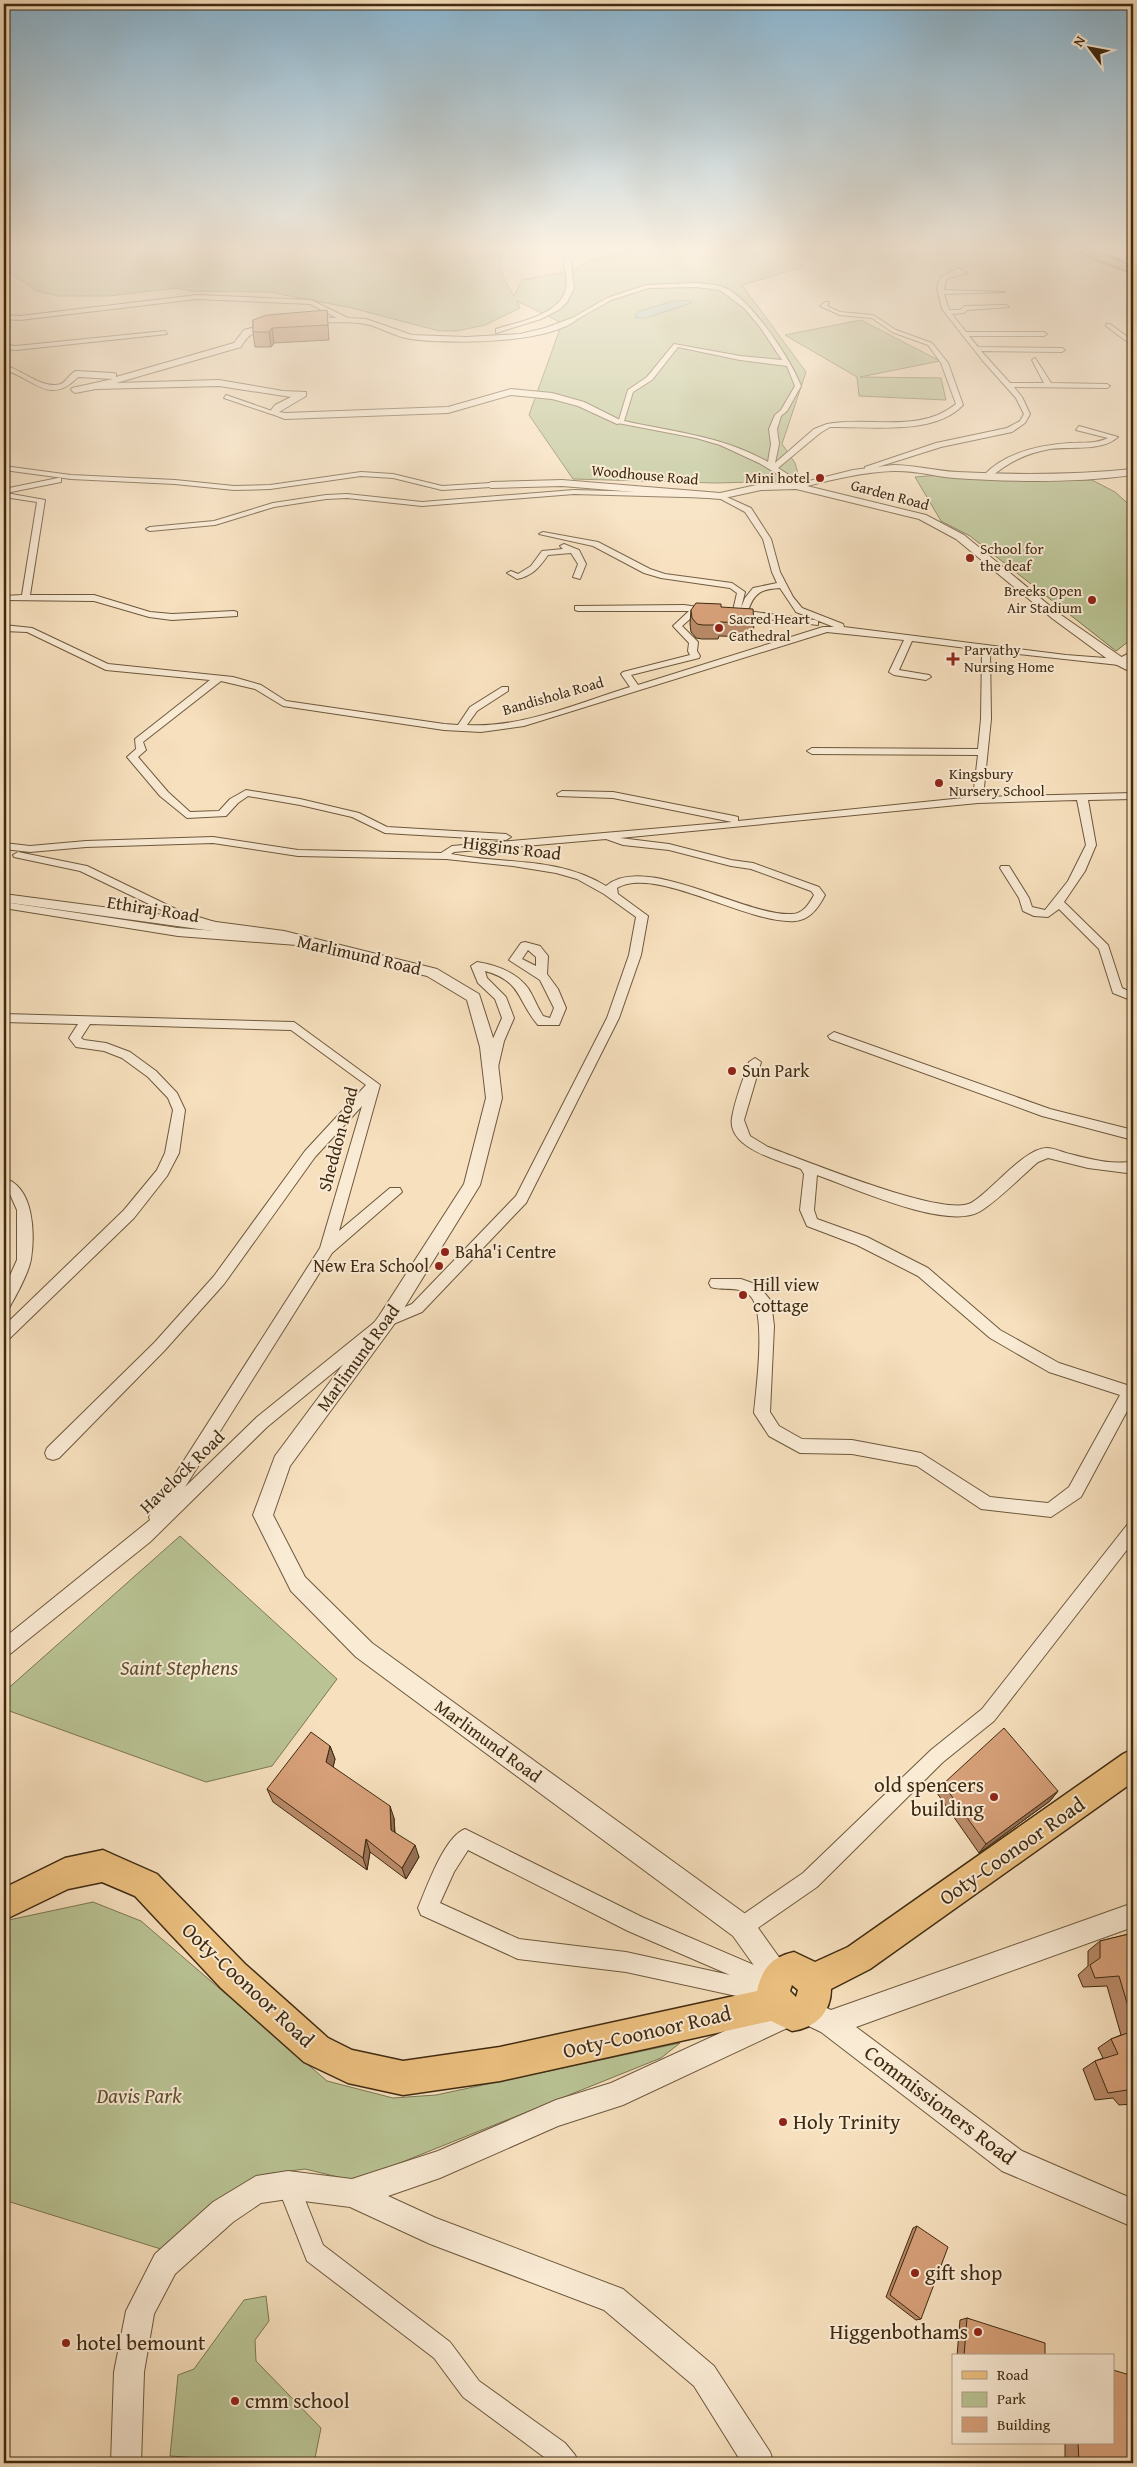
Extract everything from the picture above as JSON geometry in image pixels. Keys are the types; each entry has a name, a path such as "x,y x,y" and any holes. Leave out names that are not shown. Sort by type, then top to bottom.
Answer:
{"highway":[{"name":"Ooty-Coonoor Road","path":"4,1904 65,1874 103,1866 146,1885 233,1976 316,2050 348,2066 403,2078 500,2064 790,2001 785,1970 794,1968 804,1972 812,1980 859,1958 1133,1764"}],"street":[{"path":"96,386 181,362"},
{"path":"620,422 630,391 636,390 652,376 663,362"},
{"path":"780,362 788,363 798,386 784,411 778,415 773,429 775,444 771,463 798,485 868,469 939,445 1009,430 1023,422 1027,414 1019,397 988,362"},
{"path":"775,467 818,431 829,425 920,422 954,413 960,405 955,384 944,362"},
{"path":"1036,362 1048,384"},
{"path":"71,387 76,374 122,376 175,364"},
{"path":"4,368 41,385 53,387 218,383 283,394 303,394 278,407 273,414"},
{"path":"1008,385 1107,386"},
{"path":"226,397 273,414 285,416 448,410 511,392 552,396 581,404 620,422 698,436 775,467"},
{"path":"988,475 1001,462 1024,453 1050,447 1103,444 1114,437 1079,428"},
{"path":"4,468 71,477 175,482 234,488 270,487 361,474 392,476 442,488 491,485"},
{"path":"868,469 907,468 954,475 1023,477 1105,476 1133,472"},
{"path":"4,491 71,477"},
{"name":"Woodhouse Road","path":"491,485 562,483 720,496 761,487 798,485"},
{"name":"Garden Road","path":"798,485 922,517 960,537 1057,617 1118,662 1133,670"},
{"path":"150,529 214,523 273,505 326,497 347,496 422,504 574,492 720,496 748,510 767,538 776,572 789,598 799,610 851,630"},
{"path":"4,495 41,500 26,597"},
{"path":"577,577 582,564 572,550 543,536 543,534 595,544 614,552 647,571 664,576 732,586 740,592 731,613"},
{"path":"511,573 517,577 526,576 534,569 545,553 572,550"},
{"path":"731,613 758,586 782,585"},
{"path":"4,598 94,598 149,614 172,617 234,614"},
{"path":"578,608 695,610 775,616 851,630"},
{"path":"634,688 626,674 696,656 692,651 694,642 677,626 695,610"},
{"name":"Bandishola Road","path":"4,628 29,630 64,645 106,667 141,669 176,676 218,679 258,687 283,703 481,729 521,724 826,630 851,630 1066,658 1118,662"},
{"path":"909,638 894,672 926,676"},
{"path":"978,800 986,719 986,647"},
{"path":"1118,662 1133,654"},
{"path":"218,679 138,741 141,750 132,757 164,794 187,815 222,814 234,801 246,793 300,802 355,815 385,830 544,840"},
{"path":"462,728 473,709 505,689"},
{"path":"812,751 983,752"},
{"path":"562,794 613,795 752,822"},
{"name":"Higgins Road","path":"386,1321 417,1308 522,1199 613,1018 635,955 642,916 613,896 573,874 532,866 446,856 446,852 452,849 544,840 978,800 1133,796"},
{"path":"1005,868 1030,911 1040,915 1048,914 1059,903 1078,872 1091,844 1082,798"},
{"path":"604,835 623,842 669,847 731,863 753,866 815,889 820,896 811,910 795,918 770,915 679,887 646,880 621,881 611,887 613,896"},
{"path":"4,846 30,849 86,844 213,840 298,852 446,856"},
{"path":"4,850 83,868 178,914 226,929"},
{"name":"Marlimund Road","path":"4,898 284,936 298,941 432,972 474,997 488,1046 490,1078 494,1098 472,1185 386,1321 282,1462 263,1515 298,1584 364,1650 742,1927 790,2001"},
{"path":"1059,903 1104,948 1117,990 1133,997"},
{"name":"Ethiraj Road","path":"4,904 178,932 298,941"},
{"path":"490,1078 498,1041 508,1018 500,997 482,980 477,966 494,968 506,976 524,992 535,1015 542,1022 555,1022 560,1008 542,973"},
{"name":"Sheddon Road","path":"4,1018 294,1026 374,1085 327,1249 144,1537"},
{"path":"4,1335 129,1214 162,1173 172,1153 179,1110 173,1096 152,1074 126,1055 106,1047 80,1044 75,1038 87,1020"},
{"path":"834,1036 1047,1112 1133,1135"},
{"path":"755,1062 738,1120 745,1139 762,1150 920,1206 954,1212 974,1208 1033,1159 1047,1153 1088,1163 1127,1168 1133,1166"},
{"path":"53,1453 160,1346 219,1280 310,1154 374,1085"},
{"path":"716,1283 741,1285 753,1289 764,1301 767,1326 762,1413 774,1430 800,1446 852,1447 921,1460 987,1504 1052,1510 1076,1492 1132,1392 1054,1368 995,1334 923,1272 862,1240 812,1222 807,1210 811,1173 806,1166"},
{"path":"4,1182 14,1189 24,1210 24,1260 4,1304"},
{"path":"327,1249 395,1192"},
{"name":"Havelock Road","path":"4,1648 144,1537 262,1422 386,1321"},
{"path":"742,1927 810,1880 937,1756 988,1715 1133,1530"},
{"path":"465,1838 790,2001 626,1962 518,1949 428,1908 447,1865 465,1838"},
{"path":"352,2193 440,2164 556,2113 614,2096 790,2001 1133,1915"},
{"name":"Commissioners Road","path":"790,2001 1012,2161 1133,2213"},
{"path":"288,2185 315,2253 442,2350 470,2389 557,2451 567,2463"},
{"path":"126,2463 129,2372 140,2311 165,2264 223,2212 256,2190 288,2185 352,2193 430,2230 613,2299 704,2376 759,2463"}],"green space":[{"path":"548,362 799,362 806,372 782,444 795,463 800,481 715,483 573,479 529,415"},
{"path":"832,362 934,362 860,377 941,378 946,400 859,396 857,377"},
{"name":"Breeks Open Air Stadium","path":"941,475 1029,481 1092,480 1115,492 1133,508 1133,638 1116,651 970,536 941,521 915,477"},
{"name":"Saint Stephens","path":"180,1536 337,1679 272,1766 206,1782 4,1709 4,1692"},
{"name":"Davis Park","path":"93,1902 141,1921 327,2081 393,2098 436,2095 680,2043 661,2058 355,2181 305,2169 266,2174 164,2250 4,2200 4,1921"},
{"name":"cmm school","path":"266,2296 269,2321 255,2340 256,2361 321,2428 314,2463 246,2463 246,2461 170,2456 178,2375 194,2369 244,2300"}],"building":[{"path":"696,603 721,604 721,607 753,609 754,623 720,622 719,625 697,624 692,618 691,610"},
{"name":"old spencers building","path":"1004,1728 1058,1791 986,1844 943,1784"},
{"path":"311,1732 330,1746 326,1762 390,1806 391,1830 415,1845 402,1868 366,1839 363,1858 267,1789"},
{"path":"1133,1933 1133,2023 1119,1976 1095,1978 1090,1965 1100,1958 1100,1941"},
{"path":"1133,2031 1132,2098 1127,2090 1108,2093 1095,2061 1118,2054 1111,2039"},
{"name":"gift shop","path":"917,2226 948,2247 921,2319 890,2295"},
{"name":"Higgenbothams","path":"967,2318 1045,2343 1045,2354 964,2354"},
{"path":"1114,2370 1133,2376 1133,2463 1079,2462 1078,2444 1114,2444"}],"place":[{"name":"Mini hotel","path":"820,478"},
{"name":"School for the deaf","path":"970,558"},
{"name":"Breeks Open Air Stadium","path":"1092,600"},
{"name":"Sacred Heart Cathedral","path":"719,628"},
{"name":"Parvathy Nursing Home","path":"953,659"},
{"name":"Kingsbury Nursery School","path":"939,783"},
{"name":"Sun Park","path":"732,1071"},
{"name":"Baha'i Centre","path":"445,1252"},
{"name":"New Era School","path":"439,1266"},
{"name":"Hill view cottage","path":"743,1295"},
{"name":"old spencers building","path":"994,1797"},
{"name":"Holy Trinity","path":"783,2122"},
{"name":"gift shop","path":"915,2273"},
{"name":"Higgenbothams","path":"978,2332"},
{"name":"hotel bemount","path":"66,2343"},
{"name":"cmm school","path":"235,2401"}]}
